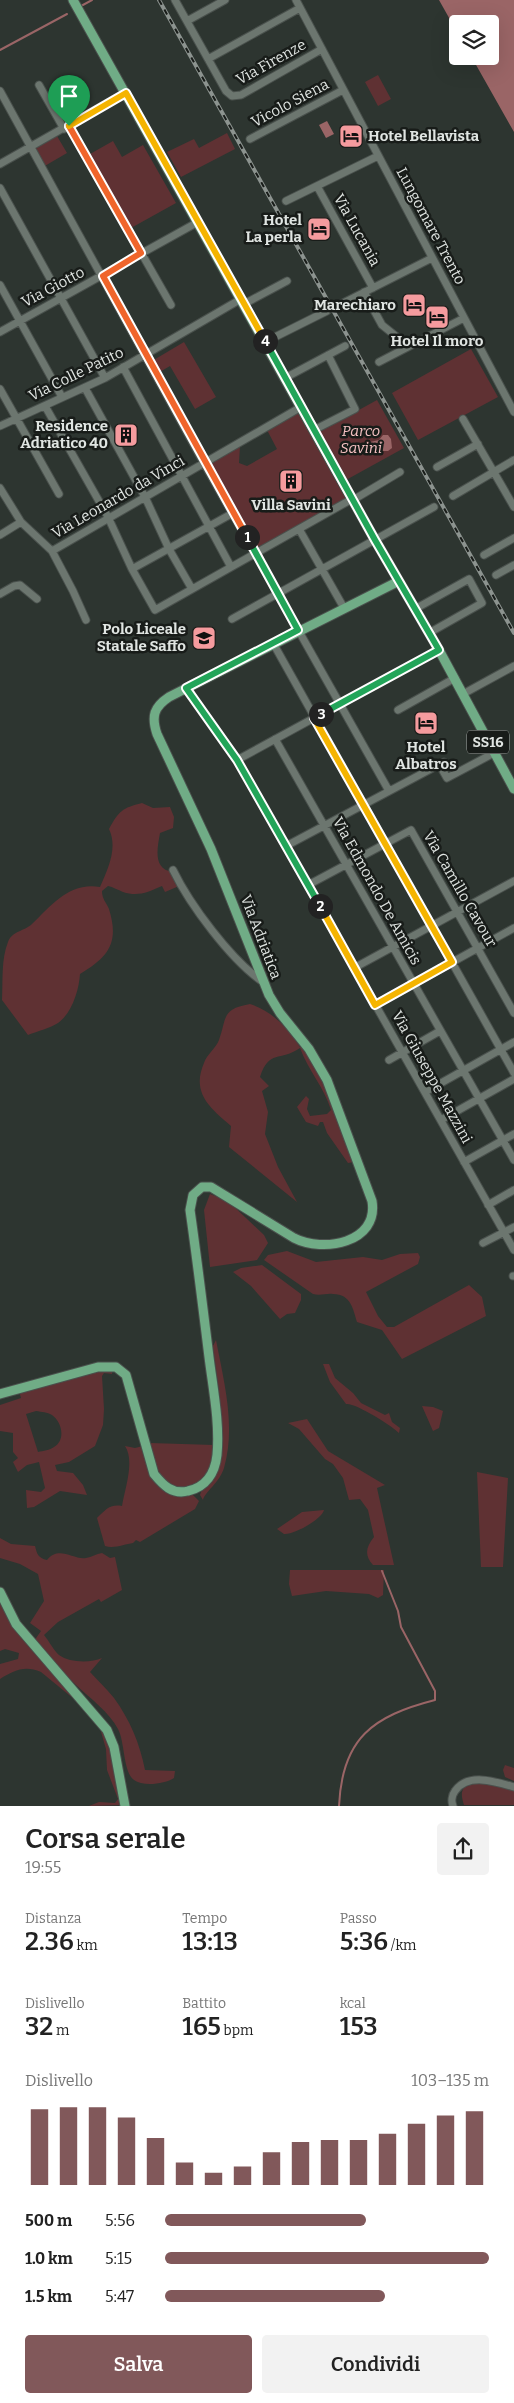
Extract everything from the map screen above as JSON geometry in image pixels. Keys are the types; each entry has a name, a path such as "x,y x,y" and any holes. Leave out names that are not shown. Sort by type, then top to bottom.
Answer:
{"main road":[{"name":"SS16","path":"73,0 375,540 455,678 514,790"},
{"name":"Via Adriatica","path":"0,1394 98,1368 116,1367 126,1375 154,1474 162,1484 176,1492 187,1492 200,1487 208,1480 217,1456 215,1412 190,1208 191,1199 196,1191 202,1187 211,1187 294,1238 316,1244 336,1243 350,1239 364,1231 370,1222 373,1211 372,1201 331,1087 309,1049 273,1003 211,849 155,727 153,715 156,707 186,688 298,630 399,581"},
{"path":"0,1592 16,1624 107,1730 114,1747 126,1806"}],"street":[{"path":"176,0 208,58 300,8"},
{"path":"187,21 225,0"},
{"name":"Lungomare Trento","path":"296,0 514,412"},
{"name":"Via Firenze","path":"208,58 226,92 232,96 239,96 322,50"},
{"path":"39,85 171,305"},
{"name":"Vicolo Siena","path":"250,140 343,90"},
{"path":"0,91 147,354 204,462 389,791"},
{"path":"0,164 32,148 126,93"},
{"path":"286,202 378,156"},
{"name":"Via Lucania","path":"317,186 373,288"},
{"path":"0,188 105,378"},
{"name":"Via Giotto","path":"0,332 198,222"},
{"path":"340,304 432,258"},
{"name":"Via Colle Patito","path":"0,426 105,378 243,302 287,281"},
{"path":"0,285 62,397"},
{"path":"364,292 380,322 397,337 404,349"},
{"path":"265,342 327,311"},
{"path":"380,362 464,318"},
{"path":"286,378 345,346"},
{"path":"314,430 355,409 328,356"},
{"path":"123,367 231,567"},
{"path":"85,388 145,497 169,548 192,589"},
{"path":"0,389 59,494"},
{"path":"45,406 108,517 132,569 156,610 400,472"},
{"name":"Via Leonardo da Vinci","path":"52,551 108,517 302,407"},
{"path":"464,419 494,472 511,494 514,507"},
{"path":"437,467 478,444"},
{"path":"453,496 514,460"},
{"path":"0,488 21,522 52,551 86,620"},
{"path":"232,619 434,507"},
{"path":"132,569 233,513"},
{"path":"0,535 21,522"},
{"path":"299,529 344,608"},
{"path":"484,555 514,538"},
{"path":"496,575 514,564"},
{"path":"416,609 469,580 482,604 429,633"},
{"path":"0,594 14,586 20,585 37,599"},
{"path":"273,643 514,1073"},
{"path":"237,760 439,650"},
{"path":"463,694 514,666"},
{"path":"398,710 455,678"},
{"name":"Via Giuseppe Mazzini","path":"186,688 237,760 514,1250"},
{"name":"Via Edmondo De Amicis","path":"275,739 514,1160"},
{"path":"286,846 442,763 447,778 494,754"},
{"name":"Via Camillo Cavour","path":"385,844 411,830 514,1013"},
{"path":"308,885 385,844"},
{"path":"173,870 182,887 224,944 250,972 263,982"},
{"path":"354,968 514,881"},
{"path":"375,1005 514,928"},
{"path":"389,1060 440,1031"},
{"path":"425,1092 514,1042"},
{"path":"440,1120 514,1079"},
{"path":"464,1162 514,1134"},
{"path":"488,1205 514,1190"},
{"path":"483,1243 514,1226"},
{"path":"452,1806 451,1801 454,1792 461,1784 473,1780 495,1781 514,1787"}],"green space":[{"path":"378,75 391,99 378,106 365,82"},
{"path":"227,133 235,149 181,177 167,152 194,139 199,148"},
{"path":"57,136 67,153 43,167 33,150"},
{"path":"113,141 122,157 143,145 176,203 131,228 90,154"},
{"path":"184,342 216,397 195,409 170,366 158,373 152,361"},
{"path":"471,349 498,397 418,440 392,393"},
{"name":"Parco Savini","path":"377,400 404,448 346,480 319,432"},
{"path":"298,411 346,499 257,552 207,463 240,446 239,463 247,466 277,449 267,430"},
{"path":"142,803 153,808 170,807 174,817 173,828 160,833 158,858 162,867 173,872 179,886 165,892 162,886 138,894 123,892 108,886 102,891 112,921 113,931 110,947 99,961 80,974 74,1001 63,1019 58,1023 28,1035 2,1000 3,963 8,942 12,936 29,926 62,896 79,888 89,886 100,887 111,858 113,844 109,829 122,811"},
{"path":"250,1004 272,1015 290,1033 300,1047 305,1045 323,1073 354,1162 348,1163 327,1133 323,1122 320,1122 318,1126 306,1122 297,1107 306,1096 309,1099 307,1109 310,1116 327,1114 331,1110 300,1048 271,1059 263,1068 260,1077 269,1086 262,1091 268,1112 265,1134 278,1167 297,1202 229,1147 231,1126 210,1106 201,1091 200,1083 204,1063 218,1043 227,1016 234,1009"},
{"path":"210,1194 228,1201 264,1235 268,1243 257,1260 210,1267 204,1210"},
{"path":"287,1251 316,1262 363,1257 382,1260 400,1254 418,1253 420,1257 418,1264 366,1292 378,1316 387,1327 394,1327 469,1285 482,1297 486,1316 402,1359 382,1330 357,1322 347,1299 333,1294 313,1294 264,1260 268,1255"},
{"path":"262,1265 301,1294 301,1300 295,1313 287,1314 280,1319 251,1286 233,1272 241,1268"},
{"path":"216,1340 228,1404 229,1436 222,1473 203,1500 200,1495 201,1492 213,1478 220,1455 221,1408 213,1346"},
{"path":"323,1364 329,1364 335,1378 353,1393 361,1403 385,1415 389,1413 392,1422 400,1428 399,1433 373,1415 350,1404 346,1404 330,1382"},
{"path":"112,1368 112,1374 104,1373 102,1376 103,1425 95,1446 69,1462 55,1465 57,1471 73,1473 83,1485 87,1495 60,1491 34,1507 27,1508 26,1490 41,1492 45,1488 39,1462 27,1465 18,1472 13,1462 18,1458 13,1452 13,1433 0,1431 0,1405 21,1398 19,1391 94,1370","holes":["36,1411 52,1415 58,1422 61,1431 58,1444 48,1450 38,1452 26,1414"]},
{"path":"422,1406 433,1407 443,1411 439,1428 433,1431"},
{"path":"307,1419 328,1451 385,1485 377,1488 394,1565 373,1565 370,1561 367,1551 374,1537 368,1510 360,1499 349,1500 343,1478 333,1464 325,1459 299,1429 288,1423"},
{"path":"150,1443 214,1445 210,1468 198,1483 183,1488 170,1486 164,1482 156,1469"},
{"path":"125,1446 135,1448 143,1446 153,1476 163,1488 170,1492 193,1495 199,1501 195,1509 140,1542 136,1540 133,1543 108,1547 105,1546 97,1518 111,1507 122,1506 129,1467 128,1452"},
{"path":"477,1472 508,1478 503,1567 481,1567"},
{"path":"324,1510 313,1522 294,1532 284,1534 277,1529 302,1512"},
{"path":"0,1538 11,1544 35,1546 38,1555 47,1560 61,1553 81,1558 88,1558 102,1553 110,1558 115,1557 122,1590 101,1602 99,1599 58,1622 44,1635 59,1655 69,1660 92,1661 102,1658 90,1672 114,1698 125,1715 137,1742 145,1770 175,1771 174,1778 160,1783 148,1784 138,1782 130,1776 118,1729 110,1717 34,1641 41,1631 30,1623 44,1601 38,1574 20,1564 0,1558"},
{"path":"290,1570 384,1570 383,1595 378,1598 369,1594 326,1591 292,1596 289,1584"},
{"path":"0,1604 19,1635 80,1704 41,1672 35,1670 20,1670 0,1679 0,1664 18,1659 19,1653 5,1649 0,1651"},
{"path":"99,1725 106,1731 124,1805 89,1806 99,1802 115,1803 118,1799 107,1770 106,1749"},
{"path":"505,1765 514,1768 514,1781 505,1777 503,1770"},
{"path":"472,1781 514,1788 514,1805 464,1805 462,1791"}],"shaded area":[{"path":"439,0 514,0 514,132 476,65 499,65 499,15 449,15 449,18"},
{"path":"327,121 334,134 326,138 319,125"},
{"path":"383,435 388,435 391,439 392,448 388,451 375,451 375,448 371,448 370,442 379,440"}],"waterway":[{"path":"81,6 92,0"},
{"path":"0,50 67,14"},
{"path":"339,1806 341,1783 347,1763 354,1747 365,1734 378,1723 394,1714 435,1700 435,1691 401,1627 398,1611 382,1571"}],"tunnel":[{"path":"327,311 341,304"}],"railway":[{"path":"159,0 514,633"}],"place":[{"name":"Hotel Bellavista","path":"351,136"},
{"name":"Hotel La perla","path":"319,229"},
{"name":"Marechiaro","path":"414,305"},
{"name":"Hotel Il moro","path":"437,317"},
{"name":"Residence Adriatico 40","path":"126,435"},
{"name":"Villa Savini","path":"291,481"},
{"name":"Polo Liceale Statale Saffo","path":"204,638"},
{"name":"Hotel Albatros","path":"426,723"}],"route":[{"path":"126,93 375,540 439,650 314,718 452,962 375,1005 237,760 186,688 298,630 103,276 141,253 69,126 126,93"}]}
